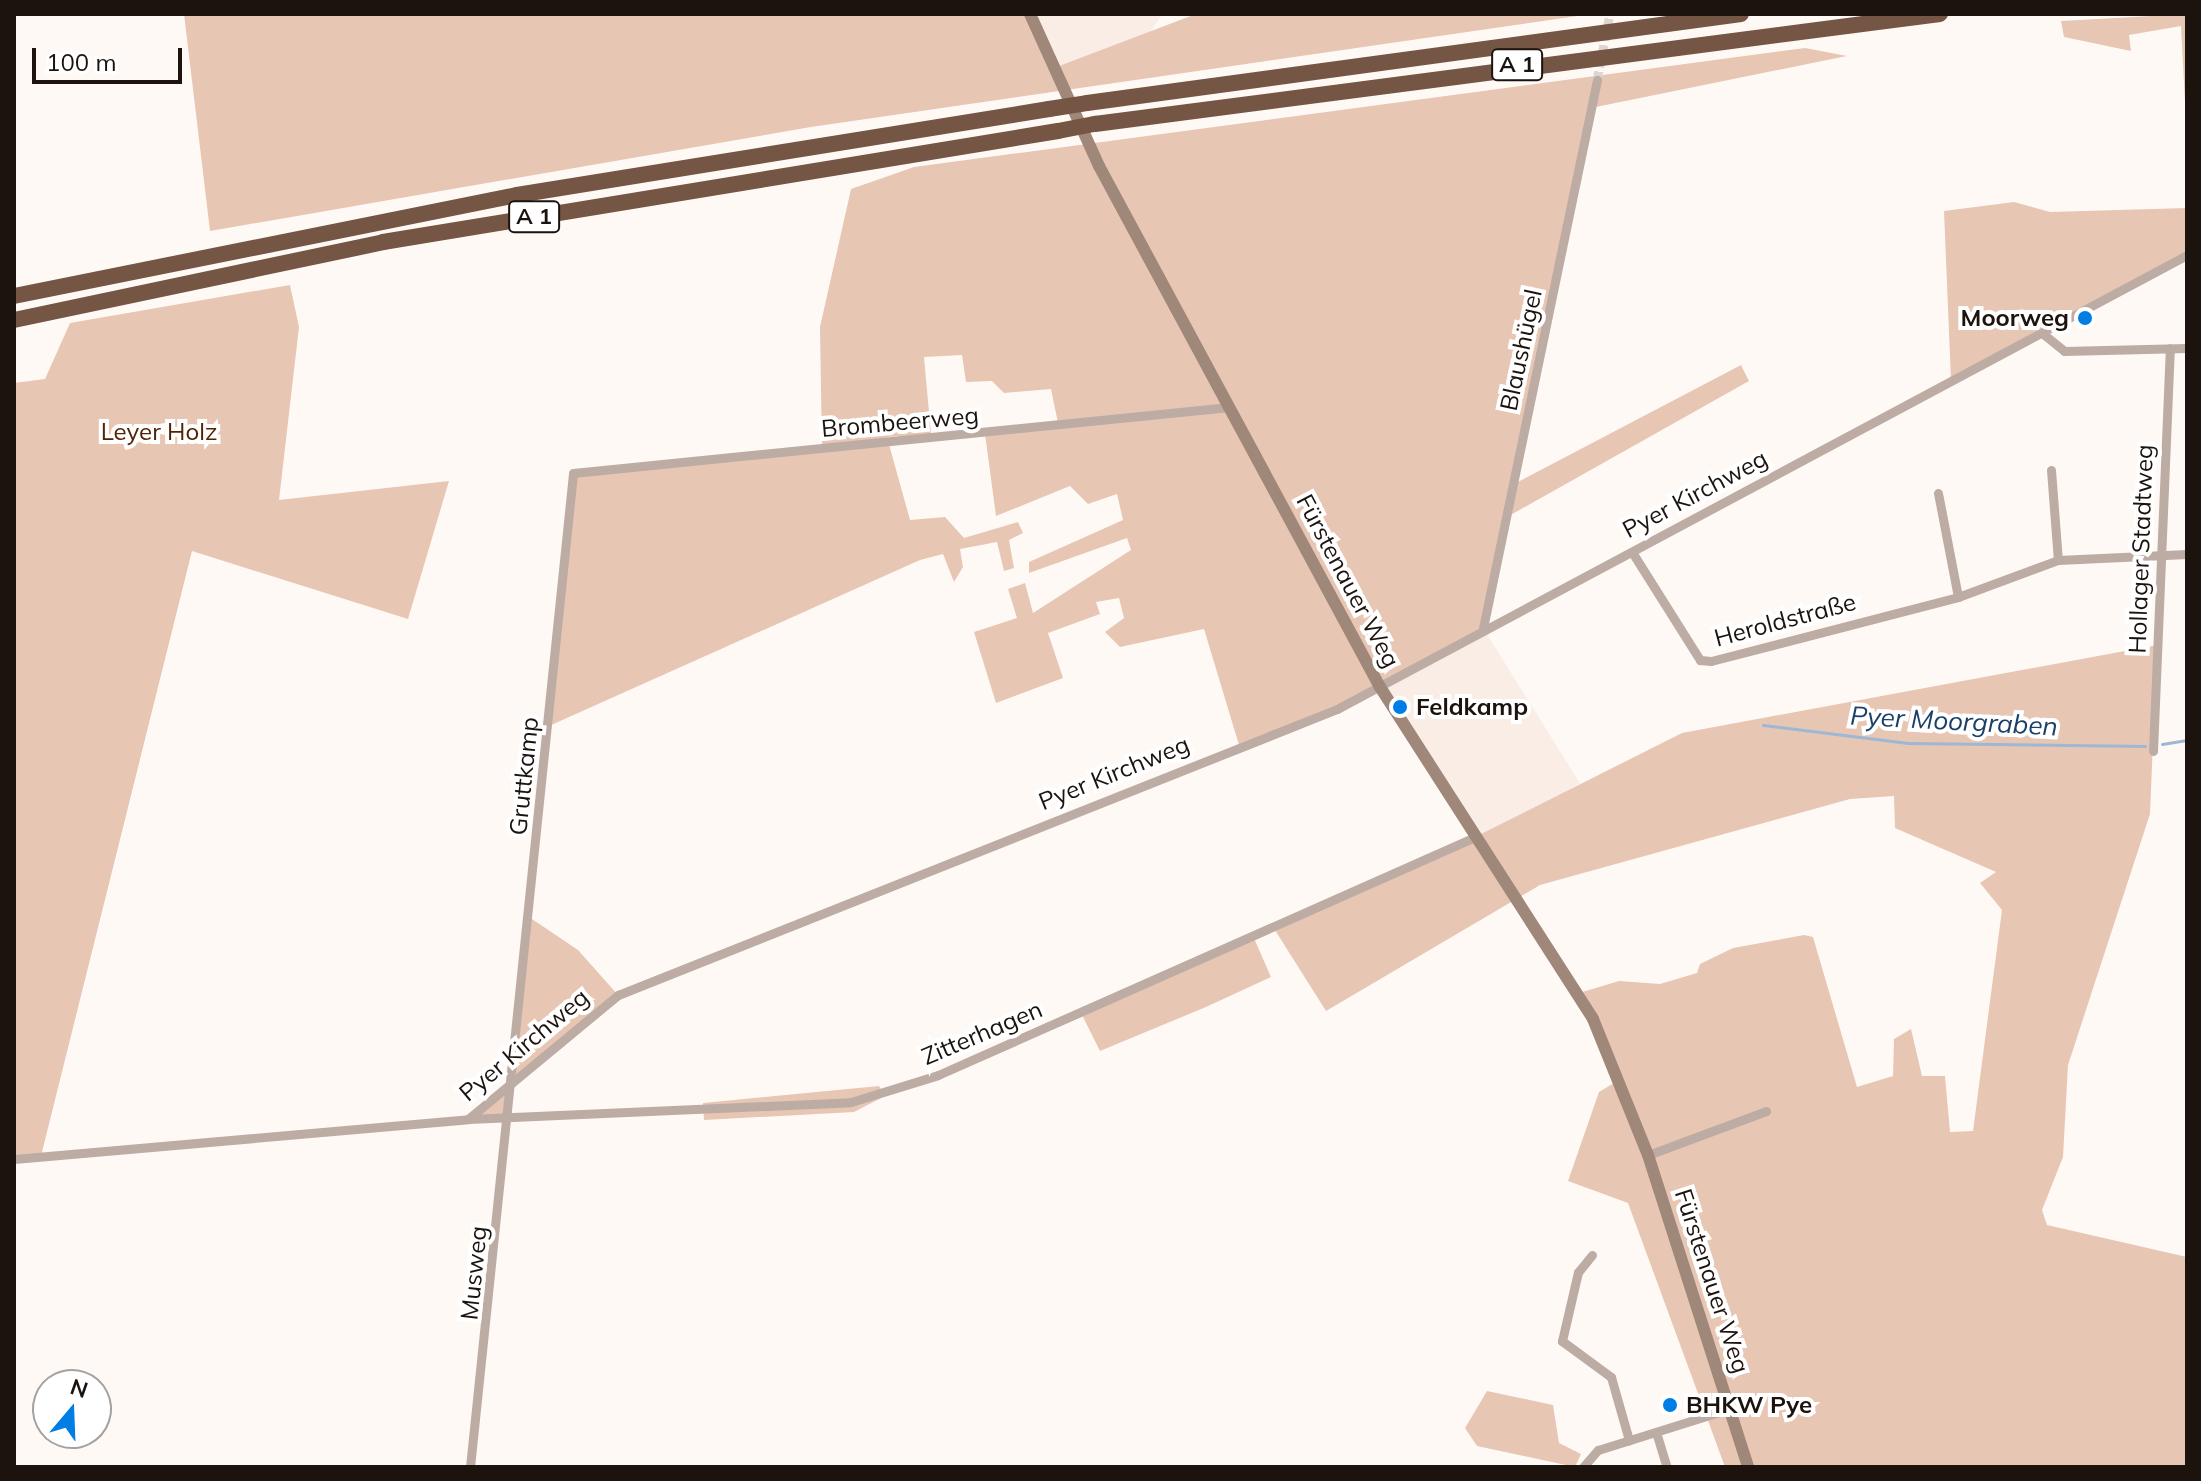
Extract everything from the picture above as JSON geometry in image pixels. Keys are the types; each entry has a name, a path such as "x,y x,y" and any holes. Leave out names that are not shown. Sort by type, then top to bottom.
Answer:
{"highway":[{"name":"A 1","path":"14,296 517,195 1087,103 1741,14"},
{"name":"A 1","path":"14,320 383,242 1095,124 1940,14"}],"street":[{"name":"Fürstenauer Weg","path":"1030,14 1044,55 1380,687 1579,993 1648,1155 1748,1467"},
{"name":"Blaushügel","path":"1483,628 1597,80"},
{"name":"Pyer Kirchweg","path":"14,1159 468,1119 618,995 1380,687 1483,628 1632,552 2187,255"},
{"path":"2042,333 2064,351 2187,348"},
{"name":"Hollager Stadtweg","path":"2153,751 2170,348"},
{"name":"Brombeerweg","path":"573,473 1230,407"},
{"path":"2051,470 2058,560"},
{"name":"Gruttkamp","path":"513,1082 573,473"},
{"path":"1938,493 1958,597"},
{"name":"Heroldstraße","path":"1632,552 1700,660 1958,597 2058,560 2161,552 2187,554"},
{"name":"Zitterhagen","path":"468,1119 507,1120 851,1102 938,1075 1475,837"},
{"name":"Musweg","path":"470,1467 513,1082"},
{"path":"1648,1155 1766,1111"},
{"path":"1592,1255 1578,1272 1562,1341 1611,1377 1629,1440"},
{"path":"1583,1467 1598,1450 1729,1409"},
{"path":"1656,1432 1667,1467"}],"shaded area":[{"path":"1030,14 1163,14 1150,32 1059,66"},
{"path":"1483,628 1580,783 1479,846 1382,691"}],"green space":[{"path":"184,14 1030,14 1059,66 1196,14 1591,14 811,127 210,231"},
{"path":"2187,14 2185,103 2181,26 2129,35 2131,51 2064,37 2061,21"},
{"path":"1805,48 1847,56 1591,108 1514,484 1741,365 1749,381 1507,517 1483,628 1372,691 1239,745 1204,629 1120,647 1105,632 1124,618 1119,598 1096,602 1100,614 1048,633 1063,678 996,703 974,632 1017,618 1008,589 1025,583 1033,613 1131,550 1127,538 1029,573 1029,562 1123,520 1117,494 1088,504 1070,486 996,516 985,434 1059,428 1051,389 1004,393 992,381 966,382 962,355 924,357 931,434 887,437 910,520 945,517 964,538 1018,522 1023,533 1009,540 1014,568 1004,571 997,542 960,549 963,567 954,582 943,554 920,560 549,726 576,476 822,451 820,327 851,189 914,167"},
{"path":"2014,202 2050,212 2187,208 2187,255 1951,381 1944,211"},
{"name":"Leyer Holz","path":"290,285 299,327 279,500 449,481 408,619 192,551 41,1156 14,1158 14,383 45,379 70,323"},
{"path":"2157,645 2150,814 2068,1065 2063,1157 2042,1210 2047,1225 2187,1257 2187,1467 1725,1467 1628,1203 1568,1181 1599,1092 1619,1080 1579,993 1619,981 1660,984 1697,973 1700,964 1733,948 1804,935 1813,937 1857,1087 1893,1076 1894,1039 1911,1029 1922,1076 1945,1076 1950,1132 1973,1131 2002,910 1980,883 1996,872 1895,828 1894,796 1850,799 1540,885 1326,1011 1273,927 1475,837 1682,733"},
{"path":"529,917 578,950 618,995 513,1082"},
{"path":"1253,936 1271,977 1100,1051 1081,1013"},
{"path":"513,1082 507,1120 468,1119"},
{"path":"879,1086 885,1096 854,1112 704,1120 703,1103"},
{"path":"1487,1391 1553,1405 1559,1443 1581,1454 1575,1467 1477,1446 1465,1428"}],"waterway":[{"name":"Pyer Moorgraben","path":"1763,725 1908,743 2145,746"},
{"name":"Pyer Moorgraben","path":"2162,744 2187,740"}],"tunnel":[{"path":"1597,80 1610,14"}],"place":[{"name":"Moorweg","path":"2085,318"},
{"name":"Feldkamp","path":"1400,707"},
{"name":"BHKW Pye","path":"1670,1405"}]}
